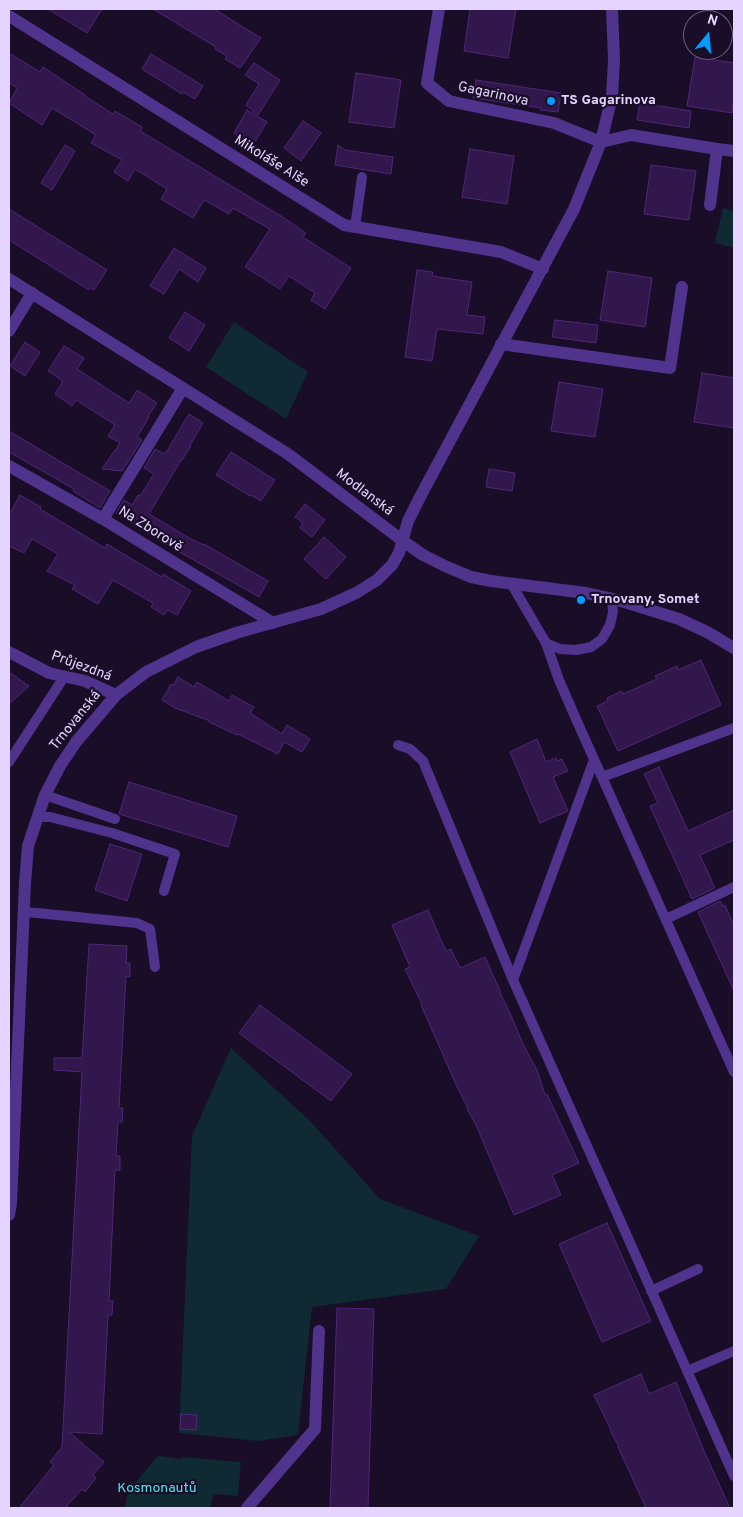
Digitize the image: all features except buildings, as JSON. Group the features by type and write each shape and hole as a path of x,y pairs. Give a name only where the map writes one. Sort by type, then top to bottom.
{"street":[{"name":"Gagarinova","path":"439,9 427,83 449,101 554,123 601,142"},
{"path":"403,541 412,513 574,209 601,142 612,96 614,60 612,9"},
{"name":"Mikoláše Alše","path":"9,16 344,225 501,252 543,269"},
{"path":"601,142 631,135 734,152"},
{"path":"710,205 717,148"},
{"name":"Modlanská","path":"9,279 288,454 423,555 471,577 512,585 586,593 612,598 679,620 707,632 734,648"},
{"path":"501,344 670,368 682,287"},
{"path":"9,331 32,293"},
{"path":"103,518 184,388"},
{"name":"Na Zborově","path":"9,466 103,518 273,623"},
{"name":"Trnovanská","path":"9,1215 11,1203 14,1059 28,846 45,795 60,766 76,742 116,695 146,672 171,658 196,648 236,633 320,610 356,593 377,580 392,565 403,541"},
{"name":"Průjezdná","path":"9,652 49,673 85,681 116,695"},
{"path":"247,1508 316,1428 319,1330"}],"lane":[{"path":"355,227 362,177"},
{"path":"512,585 546,643 559,680 594,760 734,1072"},
{"path":"546,643 560,649 576,650 591,647 602,639 610,625 613,612 612,598"},
{"path":"9,762 64,677"},
{"path":"602,777 734,728"},
{"path":"398,745 410,749 423,761 513,980 734,1476"},
{"path":"513,980 594,760"},
{"path":"45,795 115,819"},
{"path":"37,816 112,833 175,854 164,891"},
{"path":"666,919 734,886"},
{"path":"24,912 137,922 150,929 155,967"},
{"path":"652,1291 698,1269"},
{"path":"687,1370 734,1351"}],"green space":[{"path":"723,208 734,211 734,248 715,243"},
{"path":"234,322 308,372 286,419 206,367"},
{"path":"231,1048 311,1122 380,1199 479,1236 446,1289 312,1307 298,1435 258,1441 179,1433 192,1136"},
{"name":"Kosmonautů","path":"158,1456 241,1462 238,1496 213,1494 209,1508 125,1508 128,1491"}],"place":[{"name":"TS Gagarinova","path":"551,101"},
{"name":"Trnovany, Somet","path":"581,600"}]}
